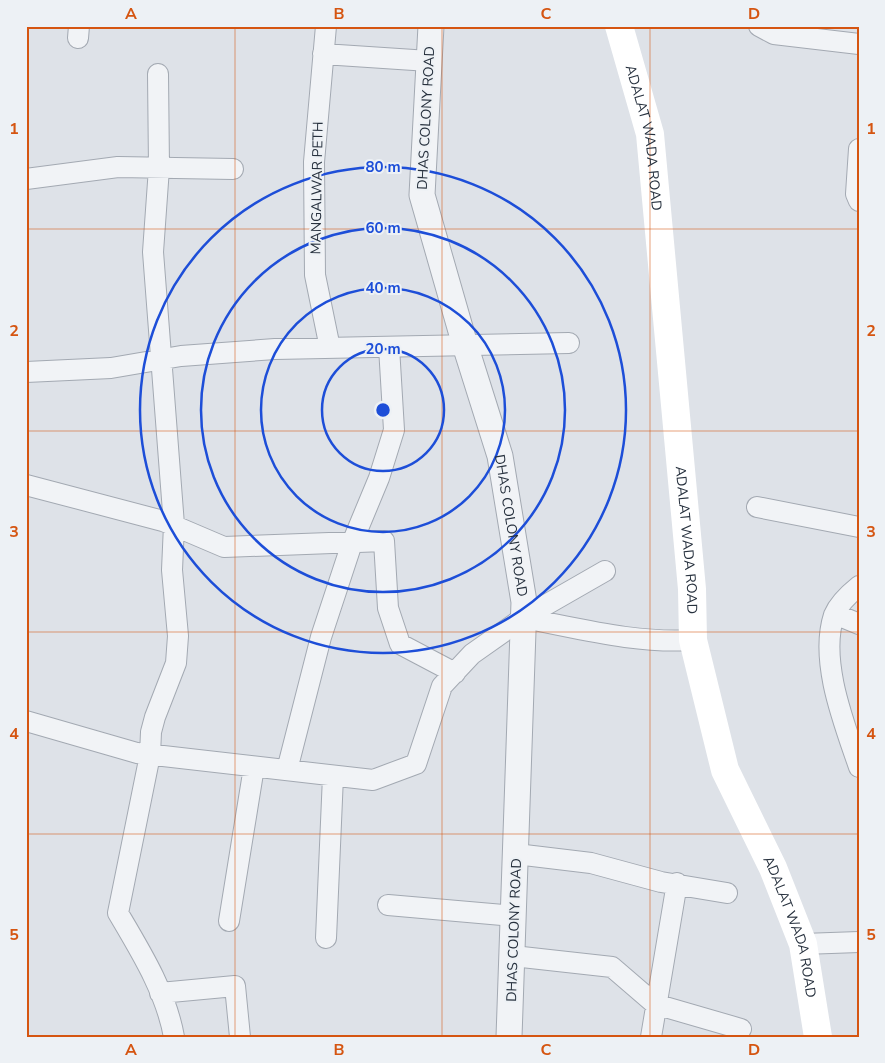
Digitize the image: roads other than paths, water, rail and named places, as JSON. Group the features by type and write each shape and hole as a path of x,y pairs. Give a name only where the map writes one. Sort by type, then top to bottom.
{"main road":[{"name":"ADALAT WADA ROAD","path":"619,26 650,134 692,589 693,640 725,770 773,868 802,944 818,1037"}],"street":[{"name":"MANGALWAR PETH","path":"326,26 314,162 315,275 330,348"},
{"name":"DHAS COLONY ROAD","path":"431,26 422,195 465,345 500,456 524,602 509,1037"},
{"path":"759,26 774,34 859,44"},
{"path":"323,54 429,60"},
{"path":"158,74 159,168 152,252 174,525 172,570 178,636 176,663 151,732 150,755 118,913 150,967 172,1023 174,1037"},
{"path":"859,149 856,194 859,201"},
{"path":"26,179 118,167 233,169"},
{"path":"26,372 111,368 162,359 275,349 569,343"},
{"path":"286,770 321,637 352,543 379,478 394,430 389,347"},
{"path":"26,485 174,525 224,547 384,541 388,608 400,644 454,672"},
{"path":"757,507 859,527"},
{"path":"26,721 137,754 373,780 416,764 442,686 472,654 523,618 605,571"},
{"path":"859,586 846,596 835,614 830,642 833,675 841,715 859,767"},
{"path":"835,614 859,624"},
{"path":"523,618 613,635 674,642 693,640"},
{"path":"229,921 254,767"},
{"path":"326,938 333,776"},
{"path":"516,854 591,862 661,882 677,883 727,893"},
{"path":"651,1037 655,1004 677,883"},
{"path":"388,904 514,916"},
{"path":"802,944 859,942"},
{"path":"513,956 612,967 655,1004 741,1029"},
{"path":"160,993 235,986 240,1037"}]}
